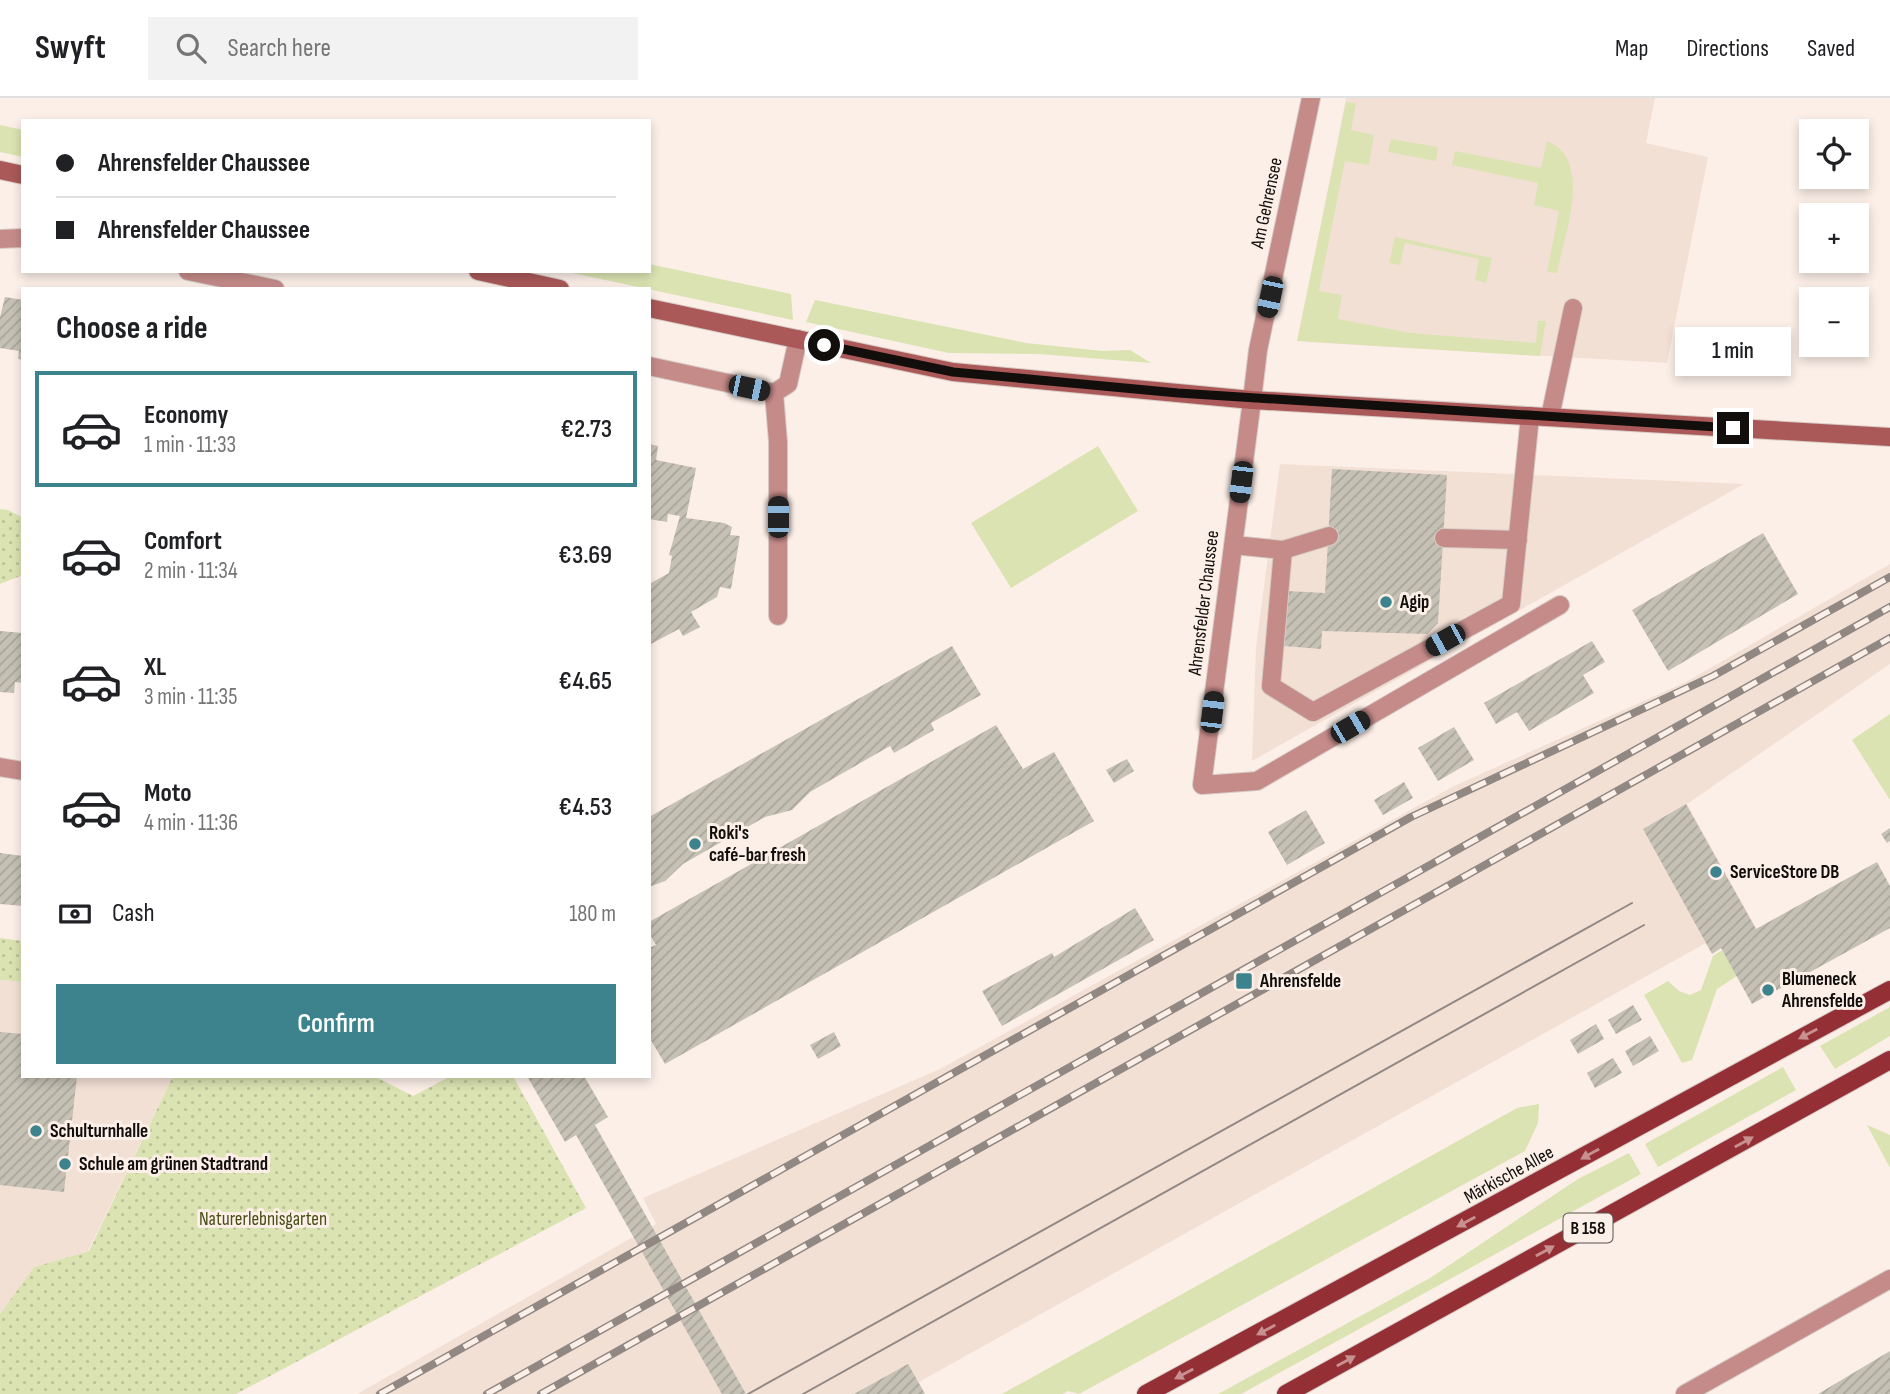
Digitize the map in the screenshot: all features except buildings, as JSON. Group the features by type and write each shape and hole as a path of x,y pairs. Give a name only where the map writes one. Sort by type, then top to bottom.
{"main road":[{"path":"0,170 21,175"},
{"path":"487,273 551,287"},
{"path":"651,308 953,372 1252,400 1890,437"},
{"name":"Märkische Allee","path":"1146,1394 1890,990"},
{"name":"B 158","path":"1286,1394 1890,1060"}],"street":[{"name":"Am Gehrensee","path":"1252,400 1258,350 1311,98"},
{"path":"0,239 21,238"},
{"path":"198,273 265,287"},
{"path":"1550,417 1573,308"},
{"path":"651,366 774,393 788,384 798,339"},
{"path":"774,393 778,442 778,616"},
{"name":"Ahrensfelder Chaussee","path":"1252,400 1202,785 1257,780 1560,605"},
{"path":"1283,550 1271,686 1313,712 1511,604 1530,416"},
{"path":"1233,545 1283,550 1329,536"},
{"path":"1444,538 1518,540"},
{"path":"0,768 21,771"},
{"path":"1685,1394 1890,1279"}],"shaded area":[{"path":"1346,98 1655,98 1646,143 1708,157 1667,363 1307,342 1300,331"},
{"path":"1280,464 1744,484 1252,761 1256,647"},
{"path":"1890,564 1890,664 1687,804 1756,928 1712,954 1706,943 919,1382 925,1394 357,1394 656,1224 643,1198 940,1069 1454,786 1686,682"},
{"name":"Schule am grünen Stadtrand","path":"0,980 21,982 21,1078 172,1078 88,1251 34,1267 0,1314"}],"green space":[{"path":"1346,102 1356,103 1351,130 1374,135 1369,165 1345,161 1319,291 1342,295 1338,319 1411,333 1536,343 1538,321 1546,321 1540,356 1297,341"},
{"path":"0,125 21,130 21,157 0,152"},
{"path":"1391,139 1438,147 1436,161 1388,152"},
{"path":"1547,141 1561,150 1569,164 1573,181 1569,220 1557,273 1547,272 1559,211 1534,205 1538,183 1452,165 1455,151 1541,168"},
{"path":"1395,237 1492,258 1486,283 1475,280 1479,259 1405,243 1400,265 1389,263"},
{"path":"651,264 791,294 793,320 651,290 651,287 638,287 572,273 651,273"},
{"path":"815,300 1026,343 1103,351 1130,350 1151,363 1039,354 949,353 806,322"},
{"path":"1098,446 1138,511 1011,588 971,523"},
{"path":"0,509 21,517 21,576 0,584"},
{"path":"1890,714 1890,800 1852,740"},
{"path":"0,938 21,941 21,982 0,980"},
{"path":"1722,950 1737,976 1717,989 1692,1060 1682,1063 1644,995 1668,981 1679,991 1690,995 1701,990 1713,956"},
{"path":"1890,1007 1890,1036 1835,1069 1820,1046"},
{"path":"1783,1067 1796,1090 1658,1167 1645,1144"},
{"name":"Naturerlebnisgarten","path":"172,1078 378,1078 413,1096 447,1078 514,1078 586,1208 236,1394 0,1394 0,1314 34,1267 89,1251"},
{"path":"1539,1104 1538,1123 1525,1151 1079,1394 1068,1391 1063,1394 1002,1394 1517,1108"},
{"path":"1867,1125 1890,1135 1890,1168"},
{"path":"1629,1153 1641,1174 1241,1394 1218,1394 1430,1278 1578,1179"}],"tram line":[{"path":"748,1394 1632,903"},
{"path":"803,1394 1644,925"}],"railway":[{"path":"380,1394 1411,817 1713,676 1890,577"},
{"path":"487,1394 1890,607"},
{"path":"541,1394 1890,638"}],"place":[{"name":"Agip","path":"1386,602"},
{"name":"Roki's café-bar fresh","path":"695,844"},
{"name":"ServiceStore DB","path":"1716,872"},
{"name":"Ahrensfelde","path":"1244,981"},
{"name":"Blumeneck Ahrensfelde","path":"1768,990"},
{"name":"Schulturnhalle","path":"36,1131"},
{"name":"Schule am grünen Stadtrand","path":"65,1164"}],"route":[{"path":"824,345 953,372 1252,400 1733,428"}]}
